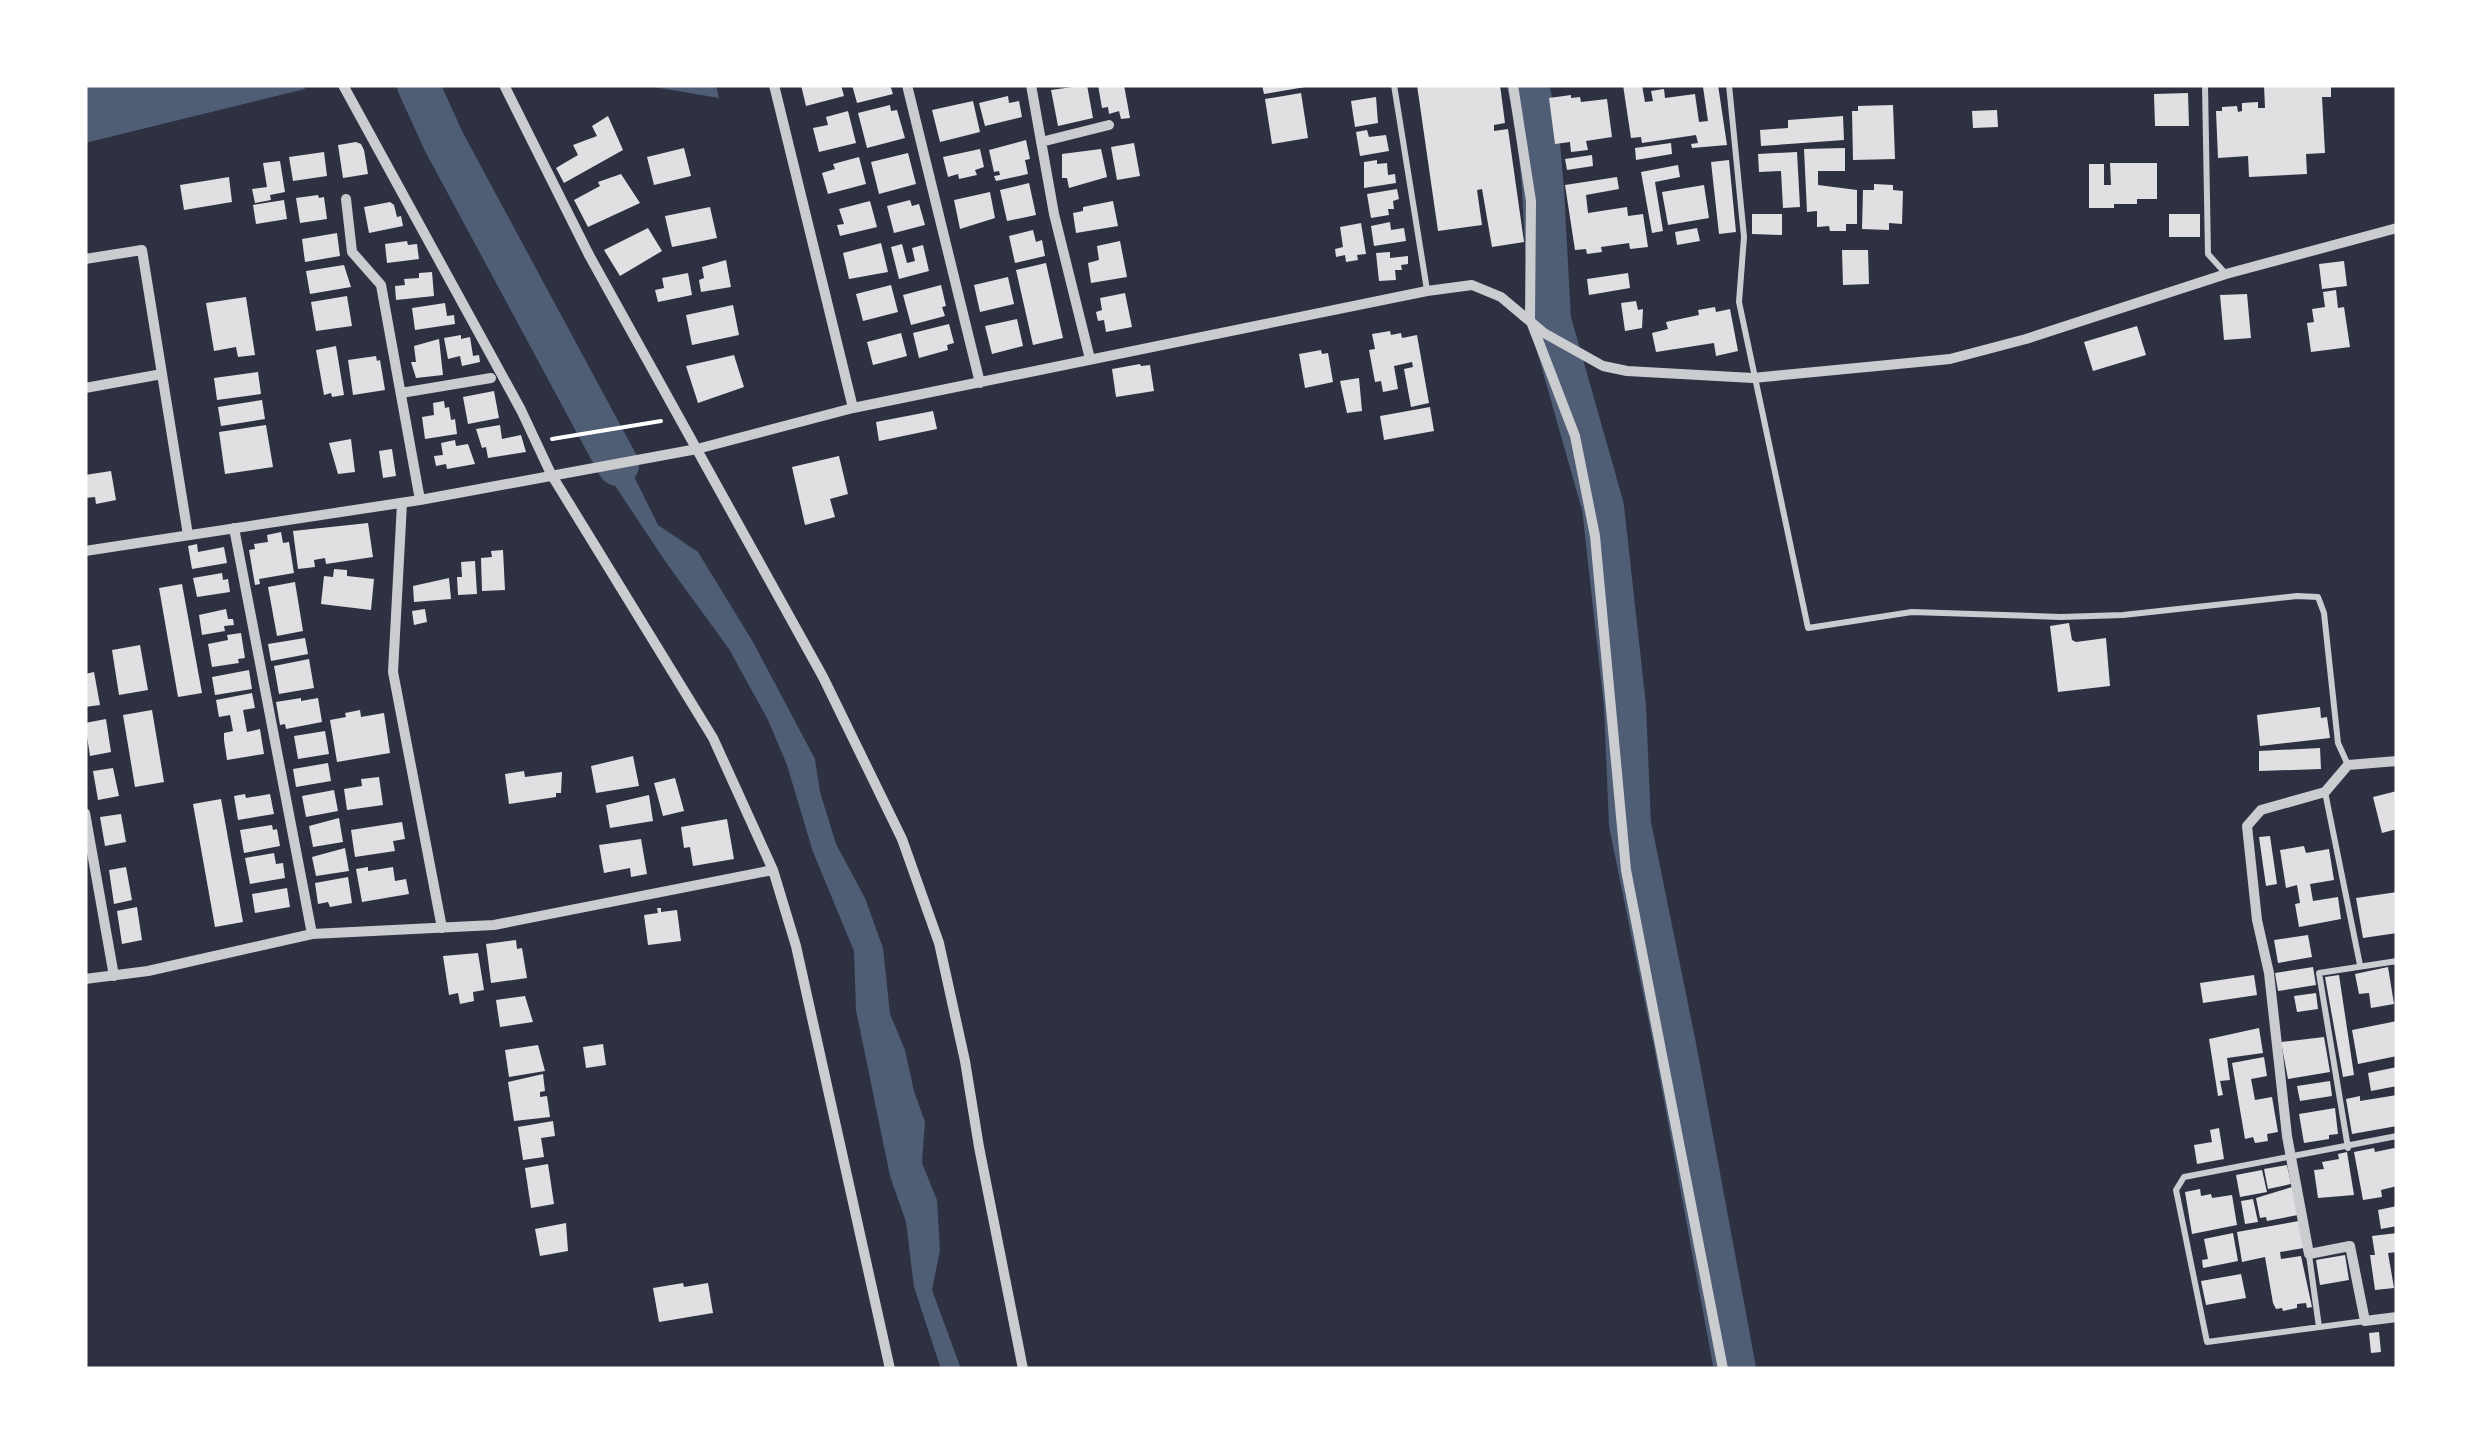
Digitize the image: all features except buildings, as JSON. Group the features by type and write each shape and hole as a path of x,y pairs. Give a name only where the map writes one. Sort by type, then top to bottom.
{"street":[{"path":"343,85 521,410 551,474 713,738 773,870 796,946 890,1369"},
{"path":"504,85 691,450 831,693 902,839 939,942 1023,1369"},
{"path":"774,85 853,408"},
{"path":"908,85 980,383"},
{"path":"1031,85 1054,214 1090,359"},
{"path":"1514,85 1531,201 1530,318 1574,436 1595,536 1626,870 1723,1369"},
{"path":"1042,142 1109,125"},
{"path":"346,199 352,252 382,285 420,500"},
{"path":"85,551 420,500 691,450 853,408 1428,291 1472,285 1501,297 1544,333 1602,366 1627,371 1753,378 1950,360 2226,274 2397,228"},
{"path":"85,259 142,250 188,536"},
{"path":"85,388 162,374"},
{"path":"401,393 490,378"},
{"path":"402,503 393,672 442,928"},
{"path":"234,528 312,934"},
{"path":"2397,761 2348,765 2326,792 2261,810 2247,826 2309,1254 2350,1246 2365,1321 2397,1318"},
{"path":"85,813 114,976"},
{"path":"85,979 148,972 312,934 494,925 773,870"}],"lane":[{"path":"1394,85 1428,291"},
{"path":"1729,85 1744,237 1739,302 1808,628 1912,612 2092,616 2318,597 2324,612 2338,744 2348,765"},
{"path":"2205,85 2208,254 2226,274"},
{"path":"2326,792 2360,964"},
{"path":"2348,1148 2318,972 2397,961"},
{"path":"2365,1321 2207,1342 2176,1190 2184,1177 2397,1136"},
{"path":"2309,1254 2319,1327"}],"path":[{"path":"551,439 668,420"}],"water":[{"path":"85,85 303,85 305,89 85,143"},
{"path":"642,85 716,85 719,98"},
{"path":"596,399 658,525 698,552 753,642 815,759 820,792 836,844 865,898 883,948 890,1014 905,1050 925,1122 922,1163 937,1200 940,1250 932,1290 961,1369 941,1369 914,1287 906,1222 890,1176 856,1010 854,951 813,852 787,765 768,720 729,649 612,481 586,427"}],"waterway":[{"path":"418,85 444,142 618,465"},
{"path":"1528,85 1538,133 1550,320 1603,507 1625,706 1630,824 1735,1369"}]}
